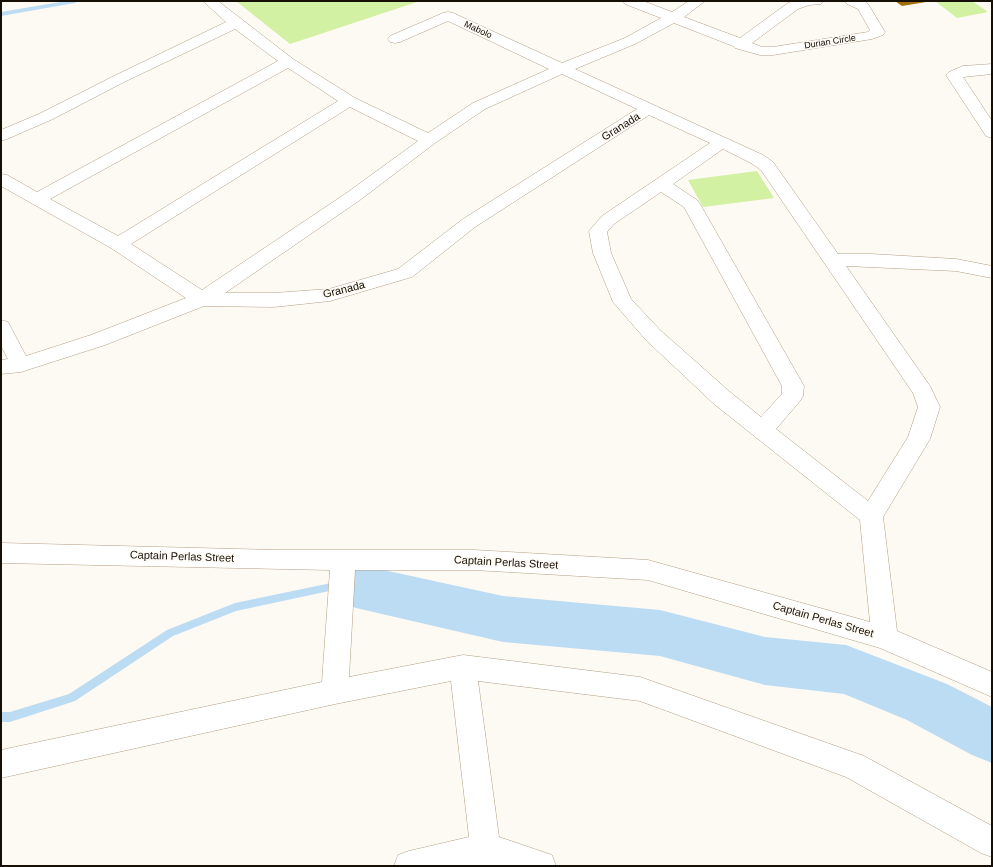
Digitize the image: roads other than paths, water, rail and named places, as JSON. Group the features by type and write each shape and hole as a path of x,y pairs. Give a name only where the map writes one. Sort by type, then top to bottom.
{"street":[{"path":"210,1 236,23 288,62 349,101 429,140"},
{"name":"Durian Circle","path":"630,1 760,52 857,38 872,35 878,32 863,7 852,1"},
{"path":"1,179 118,244 202,299 354,196 429,140 479,106 561,69 630,41 672,18 698,1"},
{"path":"740,45 793,6 807,1 816,1"},
{"name":"Mabolo","path":"395,39 448,16 757,159 767,166 923,391 929,407 919,439 871,516"},
{"path":"1,136 47,116 119,79 236,23"},
{"path":"36,199 288,62"},
{"path":"992,69 963,71 954,75 992,133"},
{"path":"118,244 349,101"},
{"name":"Granada","path":"1,367 21,365 98,340 202,299 274,300 330,295 405,273 469,223 648,109"},
{"path":"721,143 608,220 598,231 602,254 623,302 648,329 722,398 871,516 885,638"},
{"path":"662,184 691,204 793,386 792,396 762,431"},
{"path":"833,260 871,260 956,265 992,272"},
{"path":"1,327 21,365"},
{"name":"Captain Perlas Street","path":"1,553 277,560 474,560 648,570 885,638 992,685"},
{"path":"335,692 343,560"},
{"path":"463,667 487,857"},
{"path":"1,764 335,692 463,667 640,689 854,766 992,842"},
{"path":"409,866 487,857 541,866"}],"waterway":[{"path":"1,14 75,1"},
{"path":"356,586 503,619 660,633 765,661 846,670 927,702 992,736"},
{"path":"1,717 10,717 72,698 170,633 235,607 331,587"}]}
